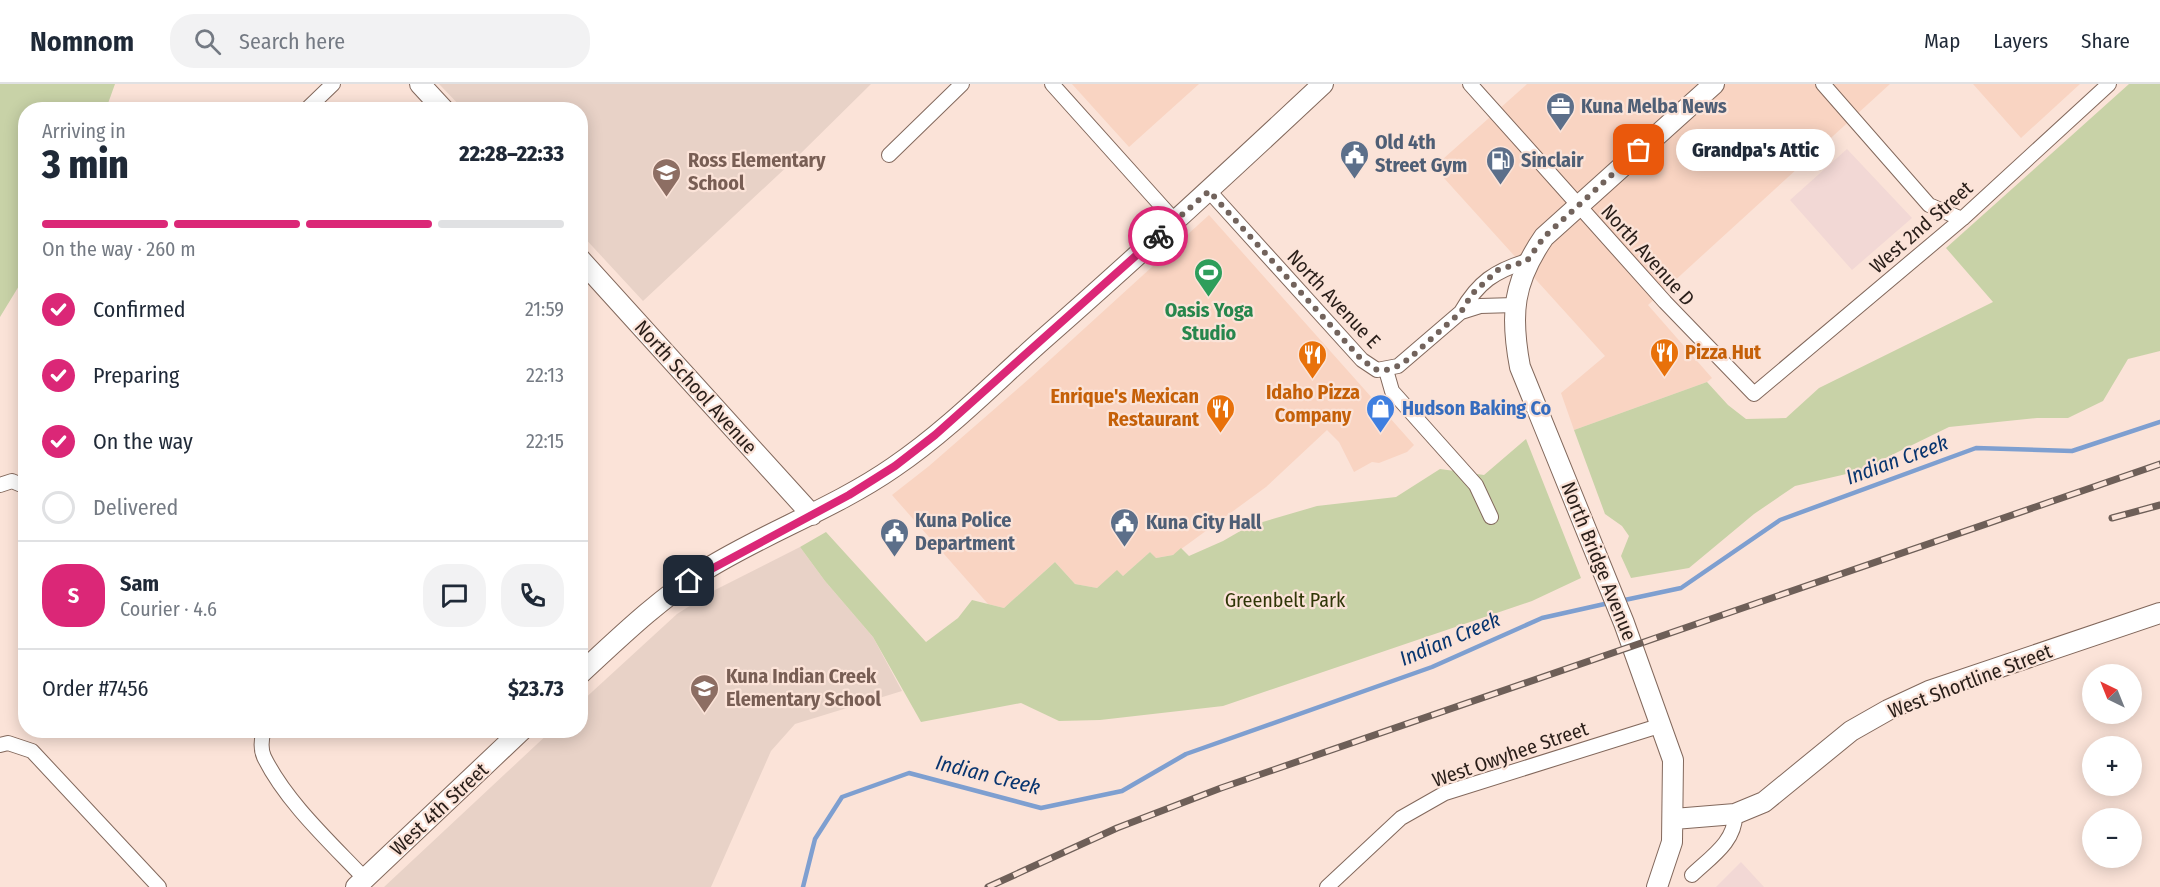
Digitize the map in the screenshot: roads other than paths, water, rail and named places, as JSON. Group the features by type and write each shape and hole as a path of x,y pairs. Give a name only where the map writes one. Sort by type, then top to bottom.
{"main road":[{"path":"420,84 437,102"},
{"path":"588,667 642,616 670,594 708,569 812,515 895,466 935,435 1209,191 1323,84"},
{"path":"1527,261 1544,237 1577,205 1714,84"},
{"name":"North Bridge Avenue","path":"1527,261 1515,305 1514,334 1520,367 1624,623 1673,760 1672,842 1657,887"},
{"name":"North School Avenue","path":"588,268 812,515"},
{"name":"West Shortline Street","path":"1674,819 1735,814 1764,801 1851,731 1888,710 1929,692 2160,613"},
{"name":"West 4th Street","path":"360,883 514,738"}],"street":[{"path":"314,102 333,84"},
{"path":"889,155 962,84"},
{"path":"1052,84 1175,221"},
{"name":"North Avenue D","path":"1470,84 1577,205 1720,361 1754,394"},
{"path":"1823,84 1929,205 1962,219"},
{"name":"West 2nd Street","path":"1754,394 1962,219 2109,84"},
{"name":"North Avenue E","path":"1209,191 1362,360 1377,370 1386,370 1392,391 1476,486 1491,517"},
{"path":"1386,370 1410,358 1461,312 1472,294 1498,270 1527,261"},
{"path":"1461,312 1497,304 1515,305"},
{"name":"West Owyhee Street","path":"1327,887 1401,818 1445,794 1662,724"},
{"path":"262,738 264,757 297,806 360,883"},
{"path":"4,744 32,751 159,887"},
{"path":"1692,875 1731,837 1736,827 1735,814"}],"waterway":[{"name":"Indian Creek","path":"1620,601 1681,588 1780,520 1976,448 2072,451 2160,422"},
{"name":"Indian Creek","path":"803,887 815,839 842,797 909,773 1041,808 1122,791 1186,754 1432,667 1542,618 1609,603"}],"railway":[{"path":"988,887 1117,828 1221,788 2160,464"},
{"path":"2112,518 2160,505"}],"place":[{"name":"Kuna Melba News","path":"1560,132"},
{"name":"Grandpa's Attic","path":"1639,150"},
{"name":"Old 4th Street Gym","path":"1354,180"},
{"name":"Sinclair","path":"1500,186"},
{"name":"Ross Elementary School","path":"667,198"},
{"name":"Oasis Yoga Studio","path":"1209,298"},
{"name":"Pizza Hut","path":"1664,378"},
{"name":"Idaho Pizza Company","path":"1313,380"},
{"name":"Enrique's Mexican Restaurant","path":"1220,434"},
{"name":"Hudson Baking Co","path":"1381,434"},
{"name":"Kuna City Hall","path":"1125,548"},
{"name":"Kuna Police Department","path":"894,558"},
{"name":"Kuna Indian Creek Elementary School","path":"705,714"}],"park label":[{"name":"Greenbelt Park","path":"1285,600"}]}
